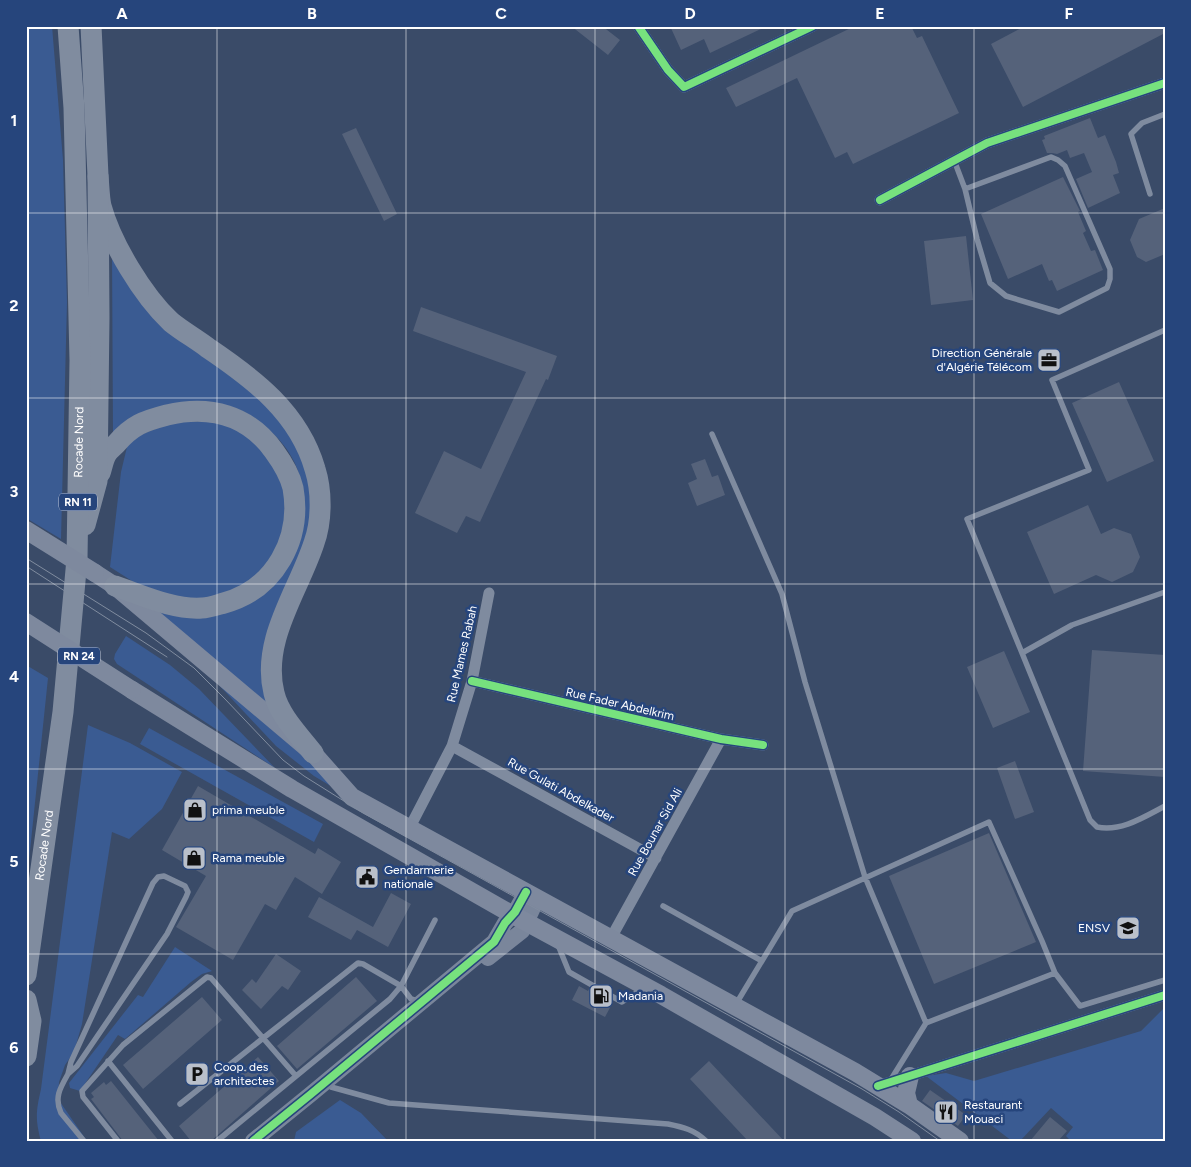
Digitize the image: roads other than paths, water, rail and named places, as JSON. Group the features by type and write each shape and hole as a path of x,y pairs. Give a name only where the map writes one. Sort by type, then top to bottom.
{"highway":[{"name":"Rocade Nord","path":"26,975 63,712 77,554 80,351 74,108 68,26"},
{"path":"91,26 98,176 97,481"},
{"path":"98,176 101,206 114,238 134,275 154,303 172,322 243,372 276,401 302,435 309,451 319,483 320,502 315,542 273,644 270,668 274,695 284,715 313,753"},
{"path":"77,554 106,455 128,430 150,420 168,415 206,410 223,414 254,429 266,440 283,463 292,486 294,506 290,540 275,570 263,583 247,595 203,608 180,606 115,586"},
{"path":"26,1000 31,1022 26,1056"}],"main road":[{"path":"26,530 96,572 115,586 313,753 352,797 531,896 884,1084 909,1105 960,1141"},
{"name":"RN 24","path":"26,622 292,789 875,1117 912,1141"},
{"path":"909,1105 906,1093 910,1076"}],"street":[{"path":"638,26 668,70 684,86 813,26"},
{"path":"880,200 987,143 1165,83"},
{"name":"Rue Mames Rabah","path":"408,829 452,746 472,681 489,593"},
{"name":"Rue Fader Abdelkrim","path":"472,681 722,740 762,745"},
{"name":"Rue Bounar Sid Ali","path":"611,938 722,740"},
{"name":"Rue Gulati Abdelkader","path":"452,746 656,858"},
{"path":"253,1141 331,1087 519,935 520,918 531,896"},
{"path":"267,1141 422,1002 494,942 505,923 520,918"},
{"path":"884,1084 1165,995"}],"lane":[{"path":"1150,194 1131,134 1142,123 1165,114"},
{"path":"954,160 966,189 977,239 990,283 1006,296 1059,312 1107,288 1110,279 1110,269 1065,166 1058,160 1051,157 966,189"},
{"path":"1165,330 1052,380 1089,470 967,519 1090,820 1097,827 1114,827 1127,824 1165,806"},
{"path":"712,434 782,594 806,682 865,877 926,1024"},
{"path":"1022,653 1072,625 1165,592"},
{"path":"735,1006 792,911 989,822 1055,973 1080,1006 1165,980"},
{"path":"68,1074 77,1066 166,934 187,894 187,889 182,884 164,876 158,877 154,881 71,1062 68,1074 59,1090 58,1108 84,1141"},
{"path":"663,906 762,961"},
{"path":"218,1141 390,999 401,986 435,920"},
{"path":"555,936 569,972 622,1002 646,987"},
{"path":"180,1104 358,962 401,986 411,999 422,1002"},
{"path":"884,1084 926,1024 1055,973"},
{"path":"118,1141 83,1096 82,1091 123,1045 207,977 211,978 296,1076"},
{"path":"108,1061 172,1141"},
{"path":"331,1087 390,1103 668,1124 700,1134 706,1141"}],"tram line":[{"path":"26,558 146,633 194,668 283,760 304,776 363,813 862,1089 940,1141"},
{"path":"26,566 167,657"}],"place":[{"name":"Direction Générale d'Algérie Télécom","path":"1049,360"},
{"name":"prima meuble","path":"195,810"},
{"name":"Rama meuble","path":"194,858"},
{"name":"Gendarmerie nationale","path":"367,877"},
{"name":"ENSV","path":"1128,928"},
{"name":"Madania","path":"601,996"},
{"name":"Coop. des architectes","path":"197,1074"},
{"name":"Restaurant Mouaci","path":"946,1112"}]}
